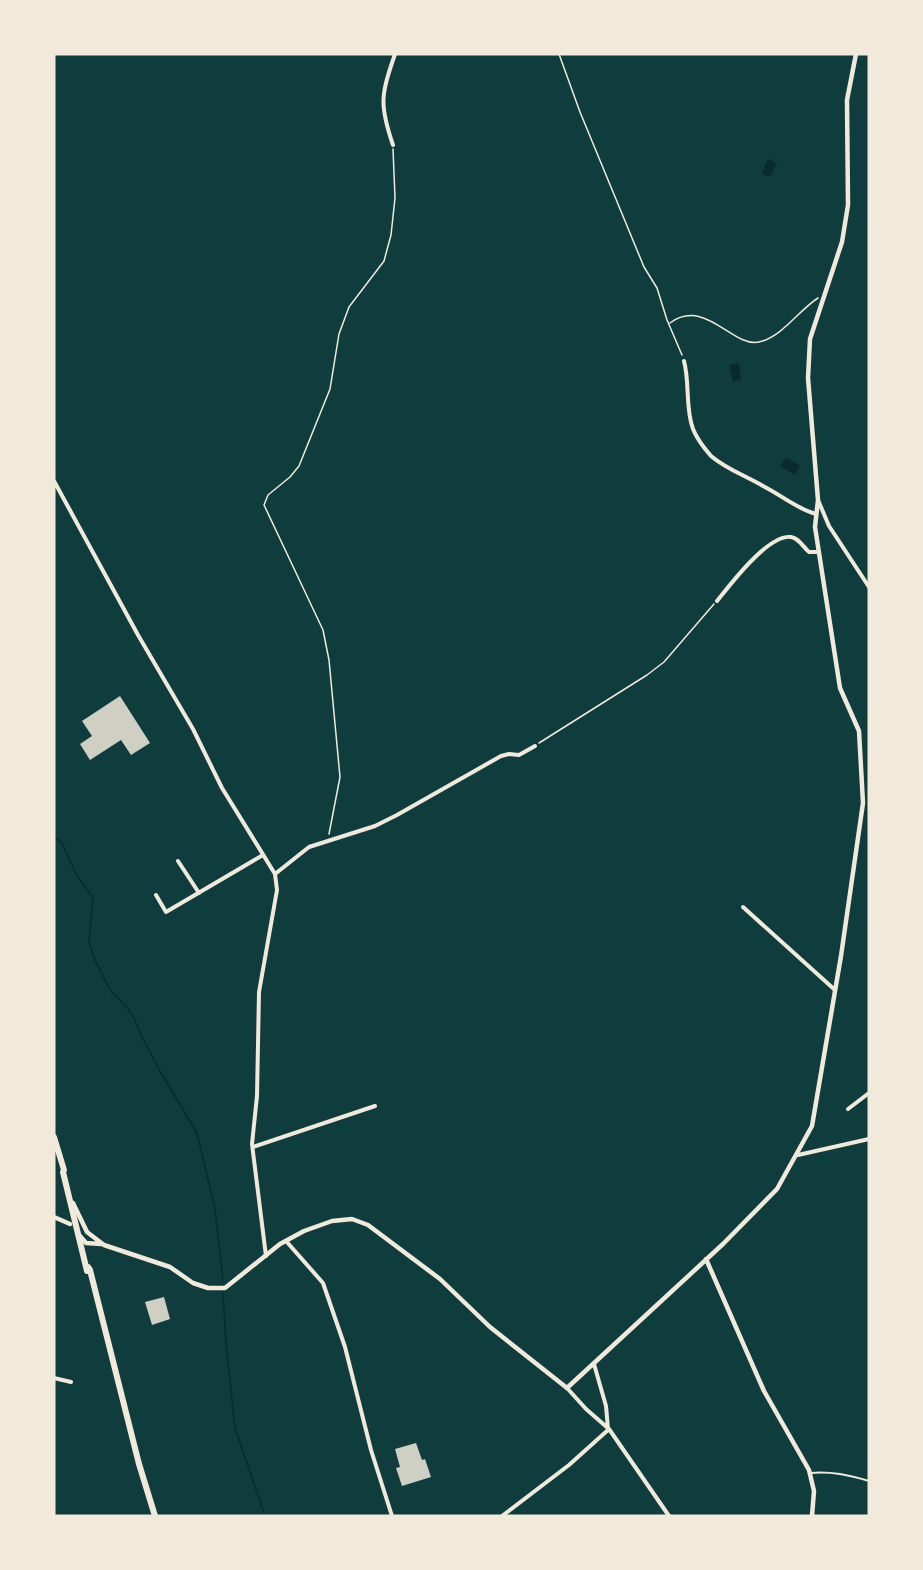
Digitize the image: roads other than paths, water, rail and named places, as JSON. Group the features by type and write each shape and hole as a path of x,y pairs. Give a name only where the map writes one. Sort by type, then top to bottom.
{"main road":[{"path":"54,1137 139,1464 155,1516"}],"street":[{"path":"393,145 384,118 383,88 395,54"},
{"path":"567,1389 777,1189 798,1155 812,1126 863,803 859,731 840,688 815,527 818,500 808,378 810,339 842,242 848,205 847,100 856,54"},
{"path":"684,361 688,381 689,414 692,426 705,449 727,466 801,508 816,512"},
{"path":"54,481 138,635 194,729 222,788 274,874 277,890 259,992 253,1147 266,1256"},
{"path":"818,500 828,526 869,587"},
{"path":"717,601 746,564 777,540 789,536 797,539 809,552 820,553"},
{"path":"274,874 309,847 375,826 501,756 519,755 535,746"},
{"path":"156,896 166,912 263,855"},
{"path":"178,861 200,893"},
{"path":"743,907 835,990"},
{"path":"848,1109 869,1094"},
{"path":"253,1147 375,1106"},
{"path":"798,1155 869,1139"},
{"path":"69,1194 87,1232 104,1245"},
{"path":"54,1217 70,1224"},
{"path":"80,1236 86,1243 104,1245 170,1267 193,1283 208,1288 225,1288 286,1241 304,1231 332,1221 352,1219 368,1225 440,1279 490,1327 567,1389 609,1430 669,1516"},
{"path":"286,1241 323,1283 345,1347 371,1450 392,1516"},
{"path":"706,1259 764,1391 810,1473 814,1491 812,1516"},
{"path":"594,1364 606,1406 609,1430"},
{"path":"54,1378 71,1382"},
{"path":"502,1516 569,1465 609,1430"}],"lane":[{"path":"810,1473 827,1471 869,1481"}],"water":[{"path":"768,159 777,163 771,176 765,176 762,172"},
{"path":"739,363 741,380 733,382 729,365"},
{"path":"786,457 800,466 795,475 780,466"}],"waterway":[{"path":"54,838 61,841 76,874 93,898 89,942 94,958 110,990 134,1018 160,1071 197,1133 215,1209 223,1281"},
{"path":"223,1293 235,1428 265,1516"}]}
